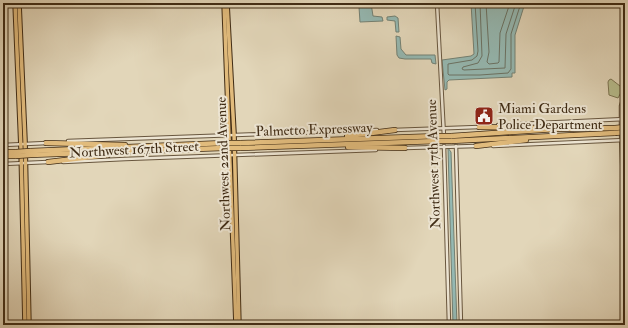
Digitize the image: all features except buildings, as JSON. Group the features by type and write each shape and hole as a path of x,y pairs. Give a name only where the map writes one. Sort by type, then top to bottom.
{"highway":[{"path":"479,127 557,130"},
{"name":"Palmetto Expressway","path":"451,138 548,136 615,130 625,127"},
{"path":"306,140 395,130"},
{"name":"Palmetto Expressway","path":"240,145 322,145 438,139 557,130 615,130 625,132"},
{"path":"476,146 548,136"},
{"name":"Palmetto Expressway","path":"30,153 131,152 306,140 438,139"},
{"path":"46,143 150,146"},
{"path":"322,145 338,147 404,148"},
{"name":"Palmetto Expressway","path":"3,156 150,146 224,146"},
{"name":"Palmetto Expressway","path":"3,152 16,154"},
{"path":"48,162 131,152"}],"main road":[{"path":"14,3 21,58 20,89 23,144"},
{"path":"18,3 18,82 23,97 26,286 25,325"},
{"name":"Northwest 22nd Avenue","path":"224,3 229,136 232,155 240,325"},
{"name":"Northwest 22nd Avenue","path":"227,3 234,136 232,155 236,325"},
{"path":"17,51 21,58"},
{"path":"26,286 29,325"}],"street":[{"name":"Northwest 17th Avenue","path":"437,3 444,146 449,325"},
{"path":"625,93 621,106 625,238"},
{"name":"Northwest 167th Street","path":"23,144 443,129 625,119"},
{"name":"Northwest 167th Street","path":"3,164 623,140"},
{"path":"3,145 23,144"},
{"path":"456,146 461,325"}],"green space":[{"path":"611,79 620,86 624,87 618,98 609,95 608,82"}],"water":[{"path":"303,3 329,3 329,6 313,7"},
{"path":"334,3 371,3 373,16 382,17 383,21 360,22 359,7 334,6"},
{"path":"471,3 525,3 515,35 515,73 512,73 512,77 449,80 447,82 447,89 445,90 442,60 471,56 474,54"},
{"path":"395,16 398,18 399,32 396,32 395,21 387,20 387,17"},
{"path":"396,36 400,37 401,49 406,55 435,55 436,64 432,63 431,59 399,58 397,55"},
{"path":"448,148 451,152 457,325 453,325"}],"place":[{"name":"Miami Gardens Police Department","path":"484,116"}]}
